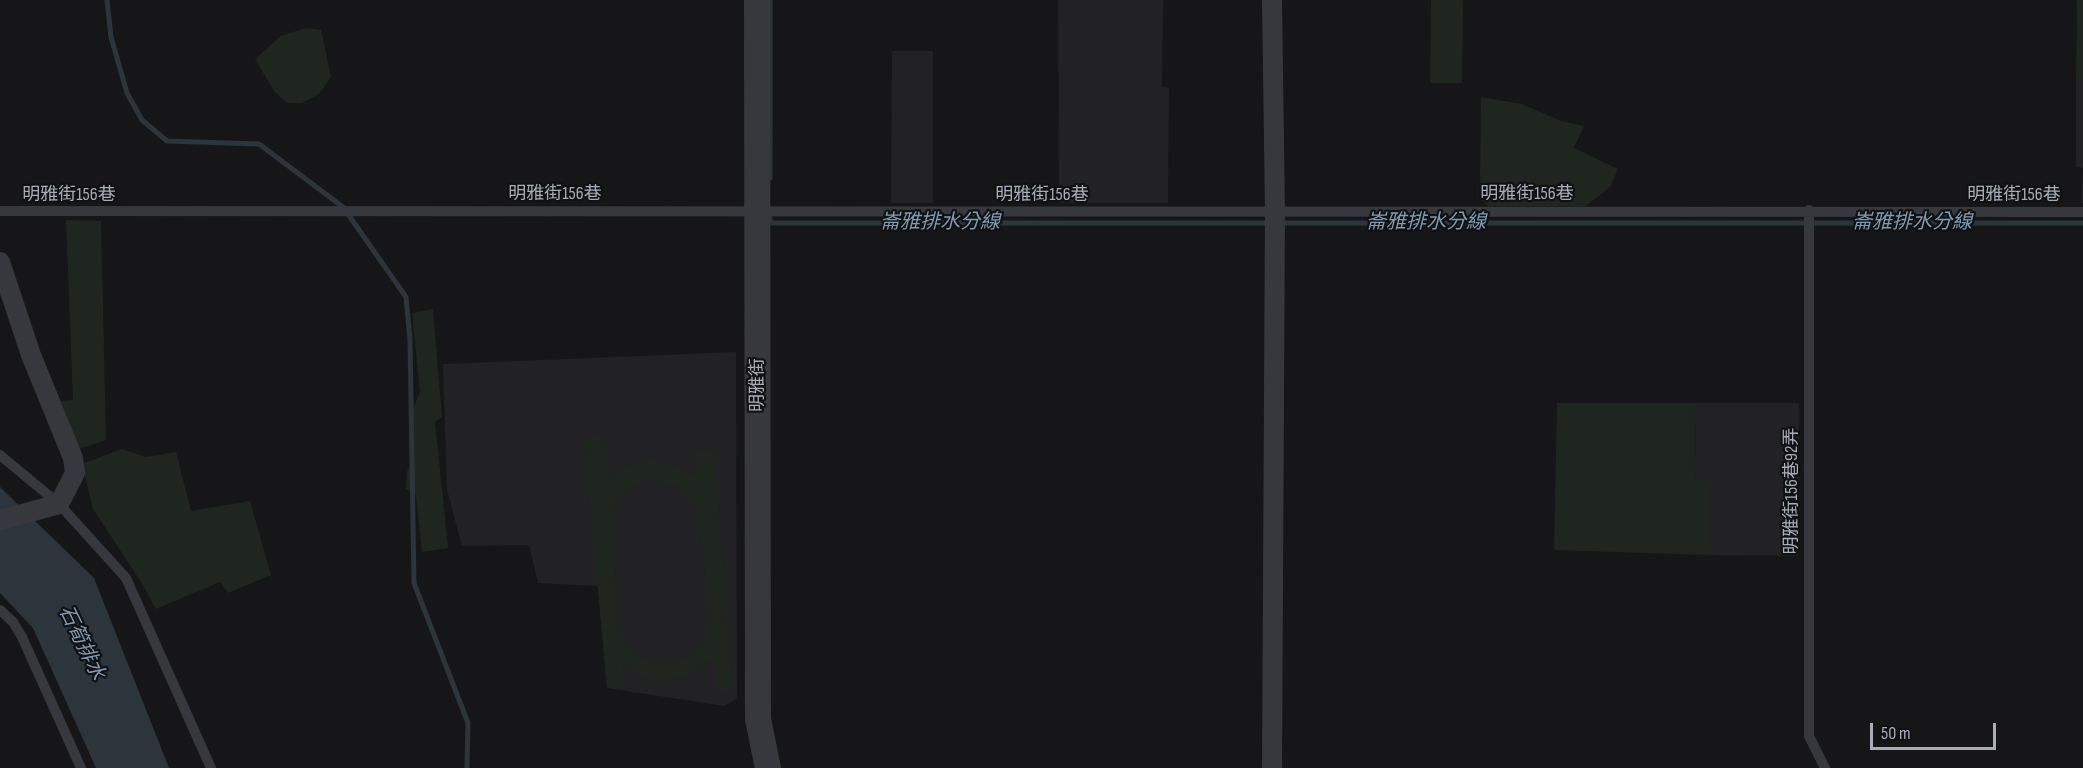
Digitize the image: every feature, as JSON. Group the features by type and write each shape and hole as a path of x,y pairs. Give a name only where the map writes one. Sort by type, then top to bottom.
{"street":[{"name":"明雅街","path":"757,0 758,719 768,768"},
{"path":"1272,0 1275,212 1272,768"},
{"path":"0,262 30,356 73,458 75,473 59,504 0,520"}],"lane":[{"name":"明雅街156巷","path":"0,211 1809,210 2083,212"},
{"name":"明雅街156巷92弄","path":"1809,210 1809,736 1825,768"},
{"path":"0,455 59,504 126,578 212,768"},
{"path":"0,610 13,622 22,637 81,768"}],"shaded area":[{"path":"1058,0 1163,0 1162,87 1169,88 1168,203 1059,203"},
{"path":"1431,0 1463,0 1462,83 1430,83"},
{"path":"2077,0 2083,0 2083,79 2076,79"},
{"path":"306,28 321,30 331,77 319,94 302,103 287,103 274,91 255,59 281,36"},
{"path":"892,51 933,51 933,203 891,203"},
{"path":"2076,79 2083,79 2083,168 2076,167"},
{"path":"1481,97 1522,104 1561,121 1584,126 1574,148 1618,169 1610,187 1586,206 1488,206 1480,198"},
{"path":"2083,168 2083,203 2081,203"},
{"path":"66,220 101,221 106,440 79,449 61,401 73,400"},
{"path":"433,309 442,417 435,422 448,548 422,552 416,495 406,489 407,472 412,461 410,416 420,392 412,313"},
{"path":"736,352 737,699 724,706 607,688 598,586 538,583 529,545 462,546 447,490 443,364"},
{"path":"1557,403 1696,403 1695,479 1710,479 1709,555 1554,550"},
{"path":"1696,403 1799,403 1798,556 1709,555 1710,479 1695,479"},
{"path":"601,436 608,481 626,466 649,460 670,463 694,477 696,451 714,449 732,690 716,690 716,656 685,677 661,682 643,677 623,664 625,687 607,688 584,440","holes":["654,479 681,488 698,511 711,622 704,642 697,651 678,662 656,664 636,655 622,638 618,627 611,518 618,499 626,491 644,481"]},
{"path":"122,449 146,457 176,452 191,511 250,501 271,575 228,593 220,582 156,609 93,509 82,464"}],"water":[{"name":"石筍排水","path":"0,487 94,578 169,768 96,768 33,628 0,593"}],"waterway":[{"path":"107,0 111,37 127,93 142,120 167,141 259,144 343,207 406,297 410,339 414,583 468,723 467,768"},
{"path":"770,0 770,178"},
{"name":"崙雅排水分線","path":"770,218 770,223 2083,223"}]}
